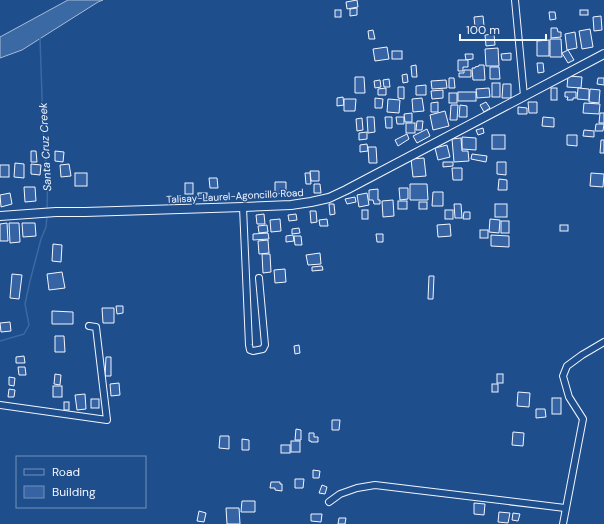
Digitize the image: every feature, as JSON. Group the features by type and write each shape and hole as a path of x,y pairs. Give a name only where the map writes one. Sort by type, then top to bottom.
{"main road":[{"name":"Talisay-Laurel-Agoncillo Road","path":"0,216 56,212 243,207 311,202 329,198 604,54"}],"street":[{"path":"515,0 524,96"},
{"path":"243,207 249,345 250,350 253,351 263,349 265,345 259,278"},
{"path":"0,405 107,420 96,327 89,326"},
{"path":"563,524 584,419 569,397 563,376 567,366 604,342"},
{"path":"329,502 340,494 357,488 375,485 566,508"}],"water":[{"path":"68,0 103,0 22,50 0,58 0,37"}],"building":[{"path":"357,0 358,7 347,9 346,2"},
{"path":"357,8 357,15 350,16 350,9"},
{"path":"335,10 341,10 341,17 335,17"},
{"path":"580,10 588,10 588,15 580,15"},
{"path":"549,12 555,12 556,19 550,20"},
{"path":"483,16 484,26 475,27 474,17"},
{"path":"601,16 602,30 594,31 593,17"},
{"path":"551,28 557,28 558,32 561,32 561,37 551,38"},
{"path":"590,29 593,47 582,49 579,31"},
{"path":"373,30 375,39 369,39 368,31"},
{"path":"575,32 577,48 567,50 565,34"},
{"path":"494,34 495,45 486,46 485,35"},
{"path":"550,39 561,39 562,57 550,57"},
{"path":"549,40 549,56 537,56 537,41"},
{"path":"387,47 389,59 375,61 373,49"},
{"path":"498,48 499,66 486,66 485,49"},
{"path":"568,50 574,60 568,63 562,53"},
{"path":"392,51 402,51 402,59 392,59"},
{"path":"511,53 511,60 502,60 501,54"},
{"path":"465,54 473,54 473,59 466,60"},
{"path":"458,60 468,60 468,67 463,67 463,71 458,71"},
{"path":"537,63 543,63 544,72 538,73"},
{"path":"416,65 417,77 412,77 411,66"},
{"path":"479,65 484,65 485,80 473,80 472,68"},
{"path":"490,67 499,67 500,79 490,79"},
{"path":"464,70 471,70 471,77 459,77 459,73 464,73"},
{"path":"407,74 408,82 403,83 402,75"},
{"path":"568,76 582,77 581,88 567,87"},
{"path":"355,77 364,77 365,93 355,93"},
{"path":"449,78 454,78 455,88 449,88"},
{"path":"598,78 604,78 604,85 597,84"},
{"path":"389,79 390,87 384,87 383,80"},
{"path":"380,80 381,87 375,88 374,81"},
{"path":"446,80 447,88 432,89 431,81"},
{"path":"492,83 500,83 500,97 492,97"},
{"path":"503,84 511,84 511,98 502,98"},
{"path":"426,85 426,95 416,95 416,86"},
{"path":"398,87 404,87 404,99 398,98"},
{"path":"386,88 386,95 378,95 378,89"},
{"path":"489,88 490,97 477,98 476,89"},
{"path":"551,88 557,88 557,100 551,100"},
{"path":"578,88 589,89 589,100 577,99"},
{"path":"590,89 600,90 599,103 589,102"},
{"path":"443,90 443,98 432,99 431,91"},
{"path":"458,92 476,92 476,101 458,101"},
{"path":"565,92 576,92 576,98 573,98 573,100 567,100 568,97 565,97"},
{"path":"449,93 457,93 457,103 449,103"},
{"path":"343,97 344,105 337,106 337,98"},
{"path":"375,98 383,99 382,108 375,108"},
{"path":"422,98 424,111 413,112 412,99"},
{"path":"344,99 356,99 355,111 344,111"},
{"path":"388,99 400,100 399,113 387,112"},
{"path":"438,102 438,112 431,112 431,103"},
{"path":"486,102 490,108 484,112 480,105"},
{"path":"528,102 537,102 537,113 529,113"},
{"path":"584,103 600,104 599,114 583,113"},
{"path":"451,105 458,105 457,120 450,120"},
{"path":"460,105 467,106 467,117 459,117"},
{"path":"518,107 527,108 527,114 518,114"},
{"path":"445,111 449,126 433,130 430,115"},
{"path":"412,113 412,122 405,122 404,114"},
{"path":"600,113 604,113 604,123 599,123"},
{"path":"367,117 374,117 375,132 368,133"},
{"path":"385,117 392,117 392,128 386,128"},
{"path":"396,117 404,117 404,124 397,124"},
{"path":"543,117 554,118 554,127 542,126"},
{"path":"362,118 363,130 357,131 356,119"},
{"path":"417,121 423,121 422,130 416,130"},
{"path":"406,123 415,123 415,133 406,133"},
{"path":"596,124 604,124 603,131 595,131"},
{"path":"483,128 484,133 478,135 476,130"},
{"path":"427,129 430,136 417,143 413,136"},
{"path":"584,130 594,131 594,137 583,136"},
{"path":"367,132 367,139 359,140 359,133"},
{"path":"407,134 409,139 398,146 395,140"},
{"path":"492,135 505,135 505,149 492,149"},
{"path":"567,135 577,135 577,146 567,145"},
{"path":"462,137 476,138 476,150 462,149"},
{"path":"461,138 462,151 468,151 469,161 454,162 452,139"},
{"path":"601,140 604,140 604,153 600,153"},
{"path":"367,144 368,151 360,152 360,145"},
{"path":"447,145 450,157 438,160 435,148"},
{"path":"368,147 376,147 377,163 369,163"},
{"path":"31,151 36,151 37,162 31,162"},
{"path":"55,151 64,152 63,162 55,161"},
{"path":"472,154 487,156 486,162 471,159"},
{"path":"424,158 426,176 413,177 411,159"},
{"path":"443,162 453,162 453,166 443,167"},
{"path":"497,162 506,162 506,175 497,174"},
{"path":"15,163 24,164 24,178 14,177"},
{"path":"31,164 41,165 40,175 31,174"},
{"path":"69,164 71,176 61,177 60,165"},
{"path":"0,165 9,165 9,177 0,177"},
{"path":"452,168 462,168 462,180 453,180"},
{"path":"310,171 319,171 319,181 311,181"},
{"path":"75,173 87,173 87,186 75,186"},
{"path":"305,173 310,173 311,184 306,184"},
{"path":"591,173 604,174 603,187 590,186"},
{"path":"209,178 217,178 218,188 210,188"},
{"path":"499,179 507,180 507,190 498,190"},
{"path":"275,182 286,182 286,193 275,194"},
{"path":"185,183 193,183 193,194 185,194"},
{"path":"314,184 320,184 321,193 314,193"},
{"path":"410,184 427,184 428,200 410,200"},
{"path":"24,187 35,187 36,201 25,202"},
{"path":"399,188 408,188 408,199 400,200"},
{"path":"378,189 378,200 380,200 380,204 374,204 373,200 369,200 369,190"},
{"path":"433,192 443,192 443,206 432,206"},
{"path":"10,193 12,204 1,207 0,195"},
{"path":"198,193 207,193 207,198 198,198"},
{"path":"367,193 369,205 359,207 357,195"},
{"path":"355,197 356,202 347,204 345,199"},
{"path":"393,200 394,216 383,217 382,201"},
{"path":"398,201 407,201 407,209 398,209"},
{"path":"419,202 427,202 427,209 419,209"},
{"path":"329,204 334,204 335,214 330,215"},
{"path":"454,204 461,204 462,218 455,218"},
{"path":"495,204 507,204 507,217 495,217"},
{"path":"362,210 368,210 368,219 362,219"},
{"path":"445,210 453,210 453,219 445,219"},
{"path":"310,211 316,211 317,222 311,223"},
{"path":"464,212 470,212 470,219 463,219"},
{"path":"264,214 265,224 257,224 256,215"},
{"path":"296,214 297,220 289,221 288,215"},
{"path":"280,219 281,231 271,232 270,220"},
{"path":"327,219 328,226 320,226 319,220"},
{"path":"490,219 500,220 499,233 489,232"},
{"path":"501,221 509,221 509,233 501,233"},
{"path":"7,223 8,241 0,241 0,224"},
{"path":"9,223 19,223 20,242 10,243"},
{"path":"22,223 35,223 36,236 23,237"},
{"path":"450,224 451,236 438,237 437,225"},
{"path":"267,225 268,232 259,233 258,226"},
{"path":"560,225 568,225 568,231 560,231"},
{"path":"299,228 300,233 292,234 292,229"},
{"path":"480,230 488,230 488,238 480,238"},
{"path":"268,233 269,239 253,240 253,234"},
{"path":"376,234 383,234 383,242 377,242"},
{"path":"293,235 294,241 286,242 286,236"},
{"path":"491,235 509,236 509,247 491,246"},
{"path":"294,236 301,236 302,245 295,245"},
{"path":"268,240 269,253 259,254 258,241"},
{"path":"53,244 62,245 61,262 52,261"},
{"path":"320,253 321,264 308,265 306,255"},
{"path":"262,254 270,254 271,272 263,273"},
{"path":"322,266 323,270 312,271 312,267"},
{"path":"285,269 286,282 275,283 274,270"},
{"path":"62,272 65,288 49,290 47,274"},
{"path":"12,274 22,275 19,299 10,298"},
{"path":"429,276 434,276 433,299 428,299"},
{"path":"116,306 123,306 123,313 117,314"},
{"path":"102,308 114,308 114,323 103,323"},
{"path":"52,311 73,312 73,324 52,324"},
{"path":"10,322 11,331 1,332 0,323"},
{"path":"55,336 64,336 65,352 55,352"},
{"path":"299,345 300,353 295,354 294,346"},
{"path":"24,356 25,363 16,363 16,357"},
{"path":"106,357 111,357 111,376 105,376"},
{"path":"18,367 25,367 26,375 19,375"},
{"path":"55,374 61,375 60,385 54,384"},
{"path":"497,374 503,374 503,383 497,383"},
{"path":"9,377 15,378 14,386 9,385"},
{"path":"119,383 120,395 111,396 110,384"},
{"path":"492,384 498,384 498,392 492,392"},
{"path":"53,386 62,386 62,397 53,397"},
{"path":"9,389 15,390 14,397 8,397"},
{"path":"518,392 530,393 529,407 517,406"},
{"path":"85,394 86,409 77,410 75,395"},
{"path":"552,398 561,398 561,414 552,414"},
{"path":"91,399 99,399 99,408 91,408"},
{"path":"64,402 69,402 69,410 64,410"},
{"path":"536,409 545,409 546,417 536,418"},
{"path":"332,420 340,420 339,430 332,430"},
{"path":"296,429 301,430 301,440 295,440"},
{"path":"513,432 524,433 523,446 512,445"},
{"path":"309,433 314,433 314,437 318,437 318,442 309,441"},
{"path":"220,436 229,436 229,449 219,448"},
{"path":"242,439 249,440 249,450 242,450"},
{"path":"291,441 300,441 300,452 291,452"},
{"path":"281,445 290,445 290,453 281,453"},
{"path":"313,470 320,471 319,478 313,478"},
{"path":"295,479 304,479 303,488 295,488"},
{"path":"271,482 280,482 280,484 282,484 282,491 275,490 275,488 270,488"},
{"path":"322,485 327,487 325,494 319,493"},
{"path":"242,501 255,501 255,512 241,512"},
{"path":"474,503 485,504 484,515 474,514"},
{"path":"226,508 239,508 240,524 227,524"},
{"path":"199,511 206,513 204,522 197,521"},
{"path":"499,512 510,513 508,523 498,522"},
{"path":"513,513 520,514 518,521 512,520"},
{"path":"311,514 322,514 321,522 311,521"},
{"path":"339,518 346,518 345,524 338,524"}],"waterway":[{"name":"Santa Cruz Creek","path":"40,38 44,156 48,168 47,210"},
{"name":"Santa Cruz Creek","path":"0,341 24,334 29,325 25,304 41,239 46,227 47,216"}]}
